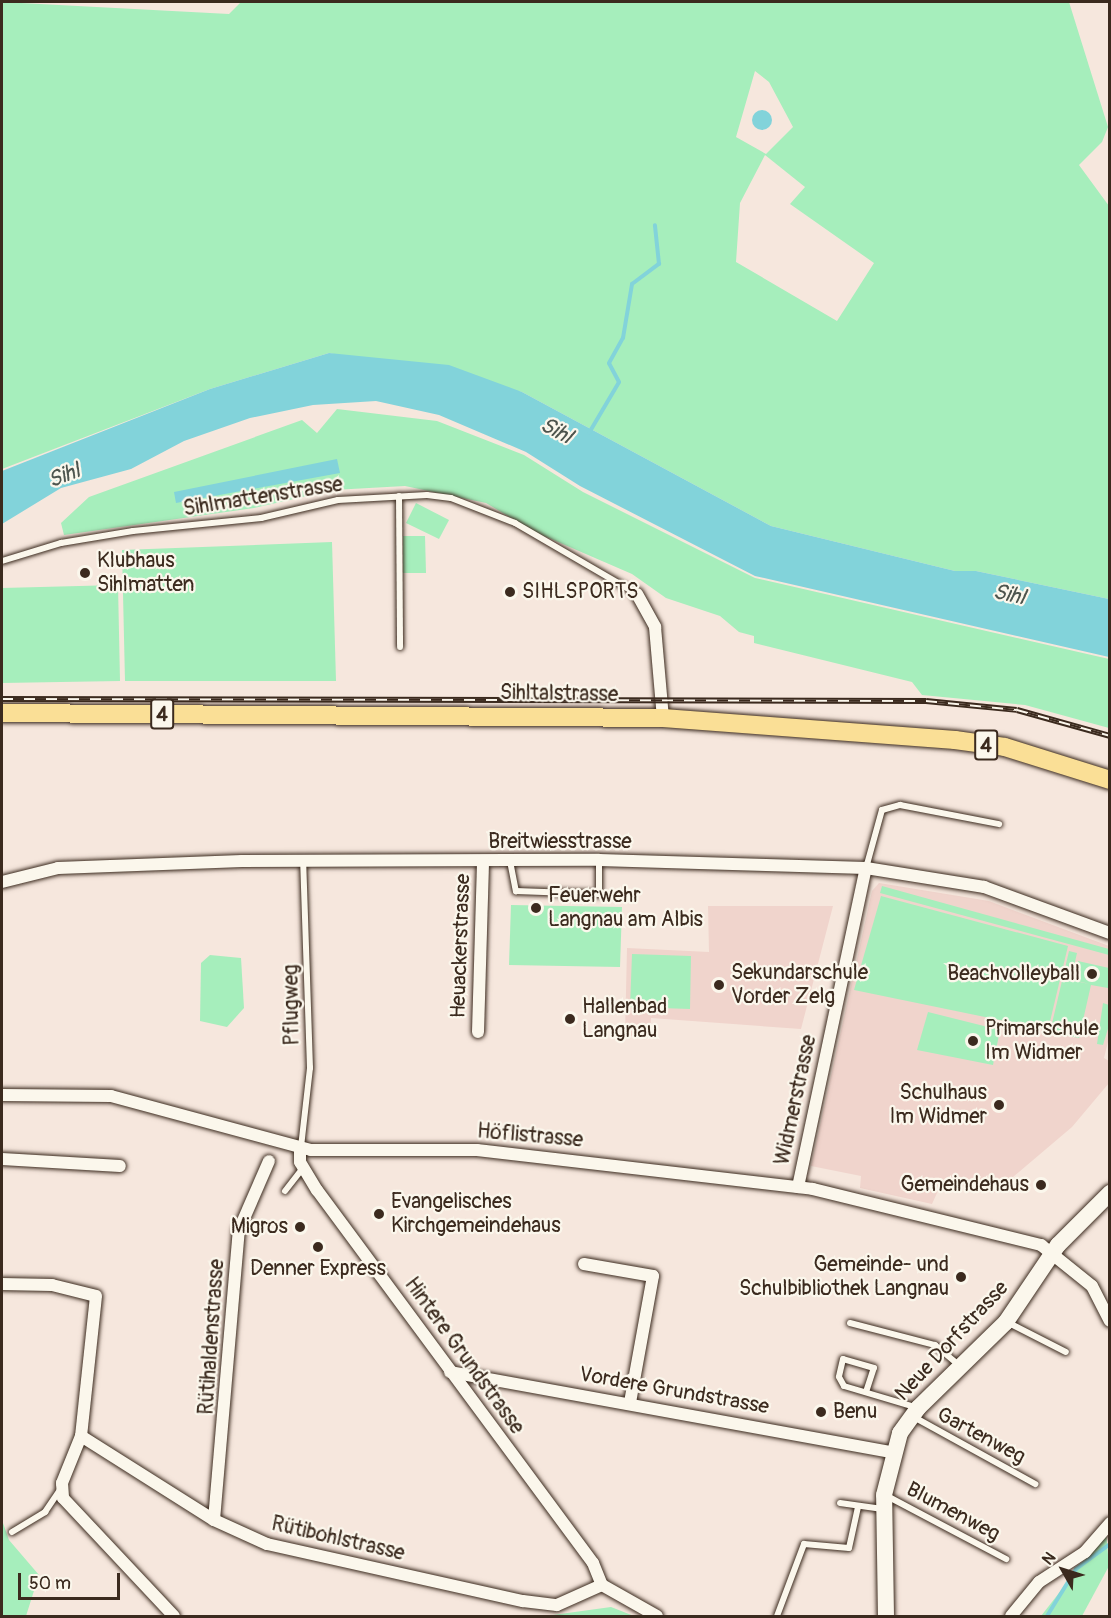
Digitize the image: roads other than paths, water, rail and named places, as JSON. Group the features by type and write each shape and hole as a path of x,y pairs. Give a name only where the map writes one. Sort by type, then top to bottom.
{"main road":[{"name":"Sihltalstrasse","path":"2,713 663,718 955,740 1015,750 1110,780"},
{"name":"Neue Dorfstrasse","path":"886,1617 884,1502 891,1452 915,1412 1006,1322 1052,1254 1110,1193"}],"street":[{"path":"637,594 656,627 663,718"},
{"name":"Breitwiesstrasse","path":"2,882 58,868 114,863 303,860 599,860 866,868 984,887 1110,933"},
{"name":"Heuackerstrasse","path":"478,1032 483,861"},
{"name":"Widmerstrasse","path":"798,1187 866,868"},
{"name":"Höflistrasse","path":"2,1095 111,1096 173,1109 300,1148 477,1150 798,1187 1041,1245 1092,1286 1110,1321"},
{"name":"Hintere Grundstrasse","path":"300,1148 303,1168 450,1372 593,1563 602,1585"},
{"path":"2,1160 120,1166"},
{"name":"Rütihaldenstrasse","path":"214,1520 239,1230 269,1161"},
{"path":"584,1263 653,1276 630,1402"},
{"path":"2,1284 52,1285 96,1296 81,1436 61,1488 71,1511 174,1617"},
{"name":"Vordere Grundstrasse","path":"450,1372 763,1426 891,1452"},
{"name":"Rütibohlstrasse","path":"81,1436 214,1520 267,1544 523,1601 557,1605 602,1585"},
{"path":"1011,1617 1039,1582 1085,1552 1110,1523"},
{"path":"602,1585 657,1617"}],"lane":[{"name":"Sihlmattenstrasse","path":"2,561 61,543 399,496 451,498 526,530 637,594"},
{"path":"399,496 400,647"},
{"name":"Widmerstrasse","path":"866,868 882,810 900,804 999,824"},
{"name":"Pflugweg","path":"300,1148 310,1068 303,860"},
{"path":"510,861 516,891 599,894 599,860"},
{"path":"285,1191 303,1168"},
{"path":"1006,1322 1066,1352"},
{"path":"850,1323 934,1345 960,1367"},
{"name":"Gartenweg","path":"866,1392 874,1368 843,1359 842,1384 915,1412 1035,1484"},
{"path":"12,1532 45,1512 61,1488"},
{"path":"840,1503 858,1507 884,1502"},
{"name":"Blumenweg","path":"884,1502 1006,1559"},
{"path":"777,1617 804,1544 849,1548 858,1507"}],"water":[{"path":"762,110 769,113 772,120 769,127 762,130 755,127 752,120 755,113"},
{"name":"Sihl","path":"329,353 449,365 522,392 771,526 955,571 976,571 1109,599 1109,657 755,576 580,486 526,452 439,415 376,401 313,405 250,418 184,441 131,469 61,488 2,524 2,471 210,389"},
{"path":"337,459 340,473 176,503 174,492"}],"waterway":[{"path":"589,433 619,382 609,363 623,338 632,284 659,264 655,225"},
{"path":"1047,1616 1076,1569 1110,1544"}],"railway":[{"path":"2,699 926,701 1017,710 1110,736"}],"place":[{"name":"Klubhaus Sihlmatten","path":"85,573"},
{"name":"SIHLSPORTS","path":"510,592"},
{"name":"Feuerwehr Langnau am Albis","path":"536,908"},
{"name":"Beachvolleyball","path":"1092,974"},
{"name":"Sekundarschule Vorder Zelg","path":"719,985"},
{"name":"Hallenbad Langnau","path":"570,1019"},
{"name":"Primarschule Im Widmer","path":"973,1041"},
{"name":"Schulhaus Im Widmer","path":"999,1105"},
{"name":"Gemeindehaus","path":"1041,1185"},
{"name":"Evangelisches Kirchgemeindehaus","path":"379,1214"},
{"name":"Migros","path":"300,1227"},
{"name":"Denner Express","path":"318,1247"},
{"name":"Gemeinde- und Schulbibliothek Langnau","path":"961,1277"},
{"name":"Benu","path":"821,1412"}]}
